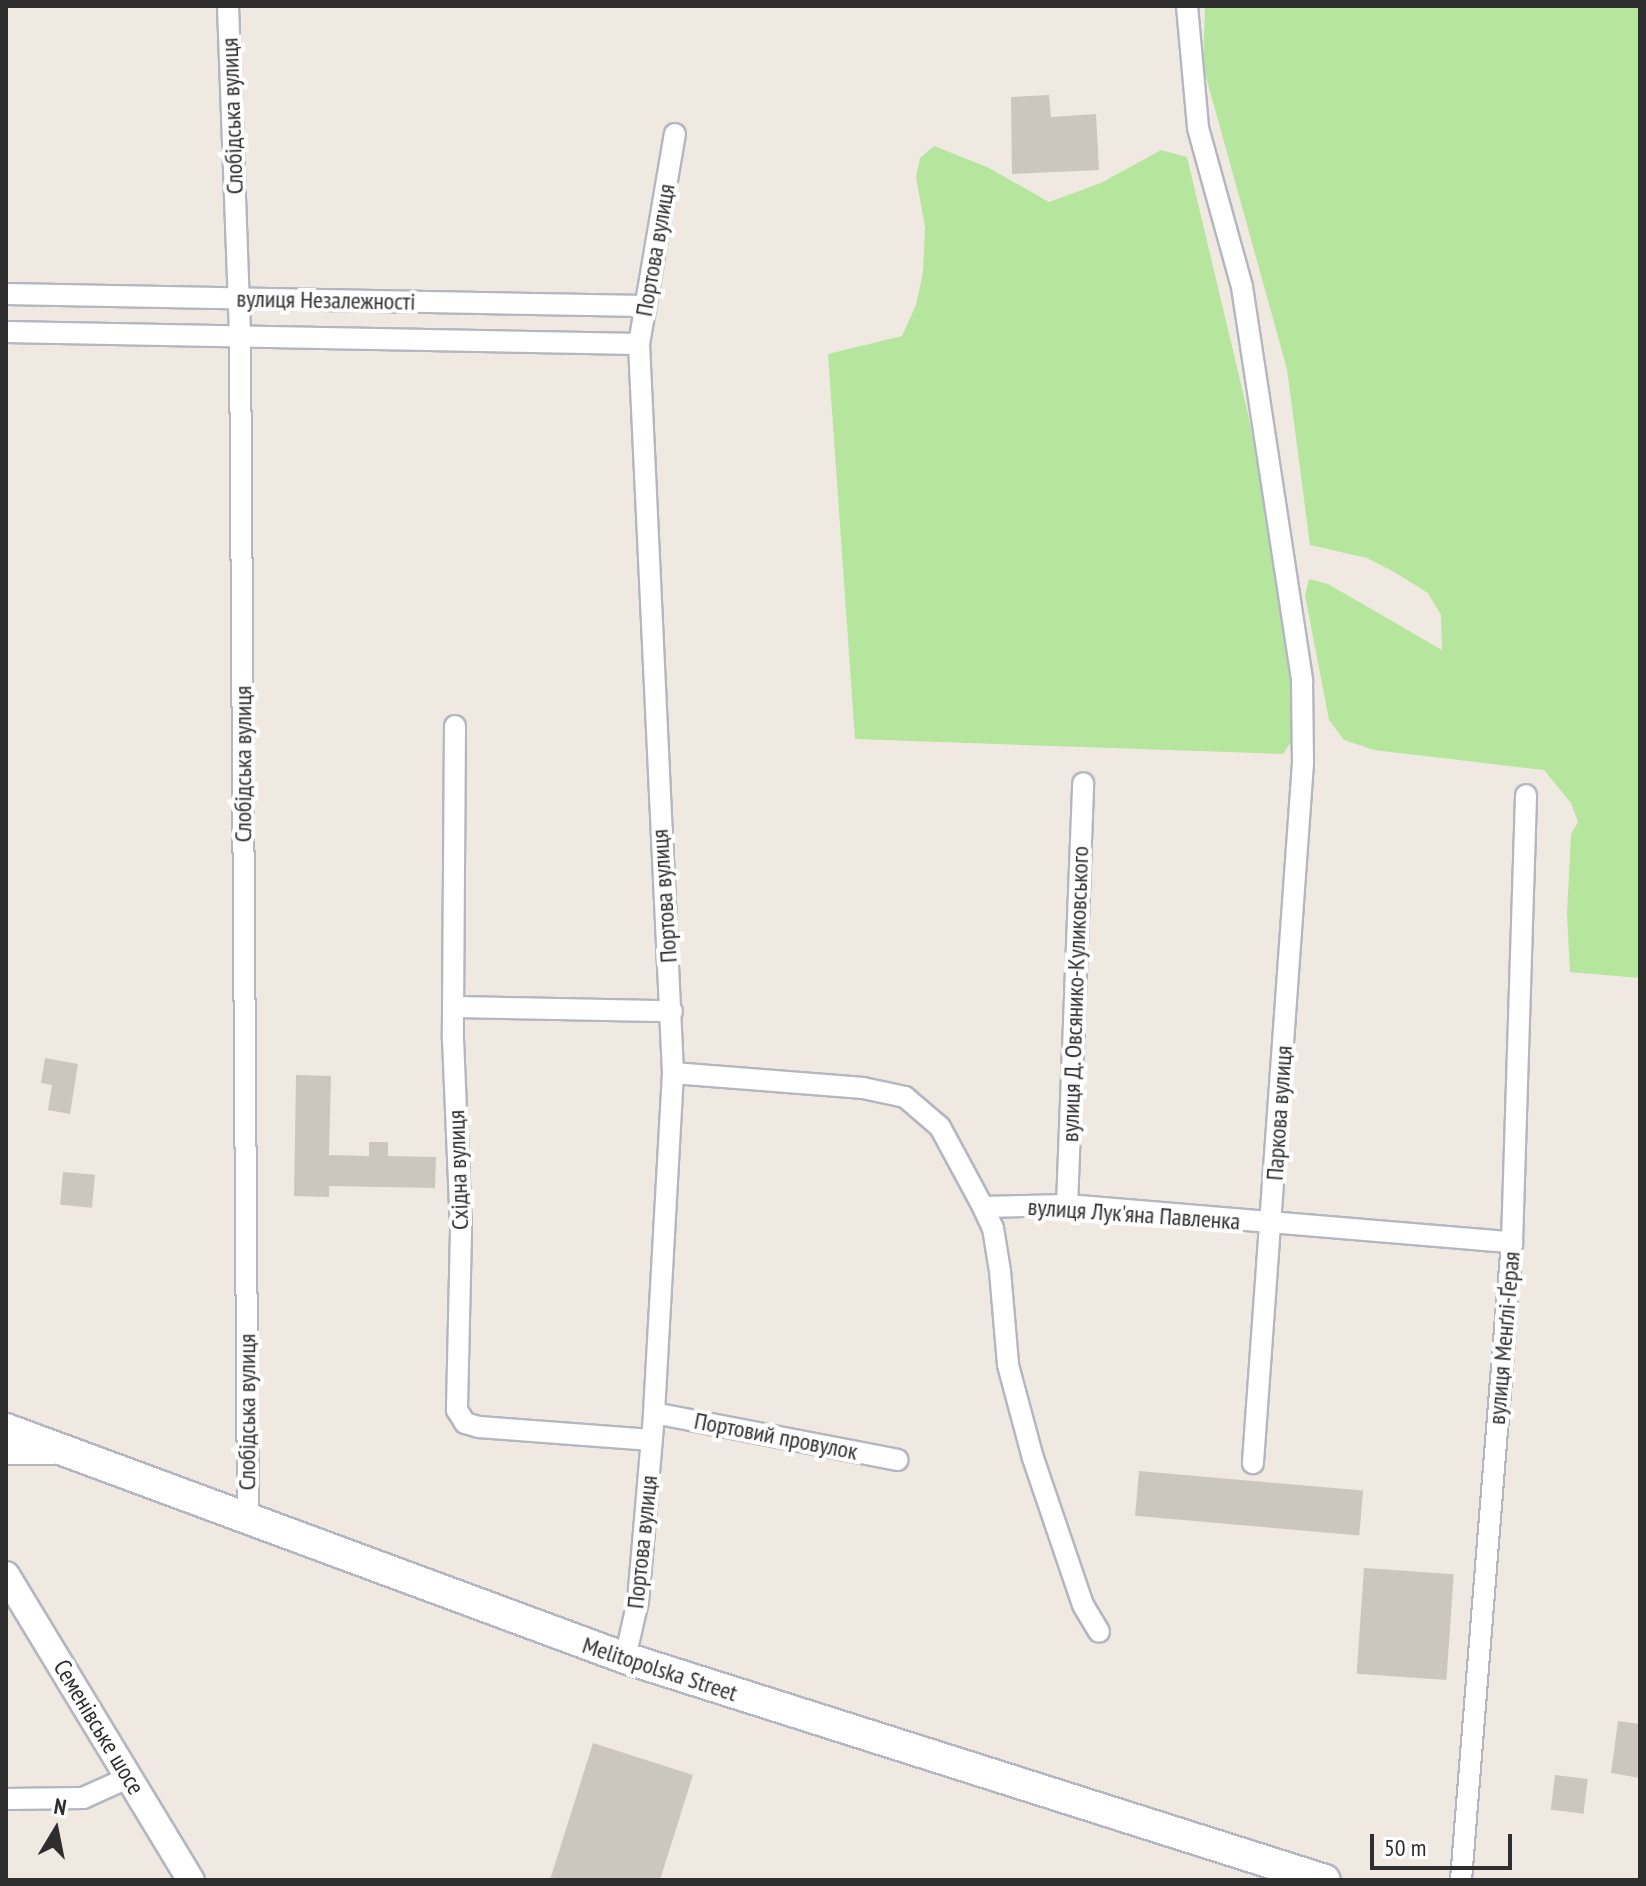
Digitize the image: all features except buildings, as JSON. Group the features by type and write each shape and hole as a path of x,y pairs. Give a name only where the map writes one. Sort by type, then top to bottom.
{"main road":[{"name":"Melitopolska Street","path":"6,1429 625,1658 1325,1880"}],"street":[{"name":"Слобідська вулиця","path":"228,6 240,337 248,1521"},
{"name":"Паркова вулиця","path":"1187,6 1198,128 1242,287 1289,578 1302,681 1303,763 1253,1463"},
{"name":"Портова вулиця","path":"625,1658 638,1601 652,1440 673,1073 639,344 675,134"},
{"name":"вулиця Незалежності","path":"6,294 645,306"},
{"name":"вулиця Незалежності","path":"6,332 639,344"},
{"name":"Східна вулиця","path":"455,726 454,1007 461,1231 457,1410 465,1423 479,1427 652,1440"},
{"name":"вулиця Д. Овсянико-Куликовського","path":"1067,1205 1083,783"},
{"name":"вулиця Менґлі-Ґерая","path":"1461,1880 1512,1242 1526,795"},
{"path":"454,1007 672,1011"},
{"path":"673,1073 863,1088 905,1097 940,1127 993,1228 1008,1365 1033,1458 1083,1605 1099,1632"},
{"name":"вулиця Лук'яна Павленка","path":"983,1207 1067,1205 1512,1242"},
{"name":"Портовий провулок","path":"654,1413 898,1460"},
{"path":"6,1454 73,1455"},
{"name":"Семенівське шосе","path":"6,1575 191,1880"},
{"path":"6,1799 83,1798 130,1777"}],"green space":[{"path":"1205,6 1640,6 1640,978 1570,972 1567,914 1571,834 1578,822 1571,803 1544,770 1374,750 1344,740 1329,720 1305,595 1309,579 1328,584 1442,650 1441,615 1428,593 1396,573 1367,558 1310,545 1287,369 1203,66"},
{"path":"934,146 989,168 1049,202 1101,183 1161,150 1187,157 1249,418 1288,644 1295,736 1283,754 855,739 828,354 902,336 916,305 923,272 925,227 916,177 920,158"}]}
